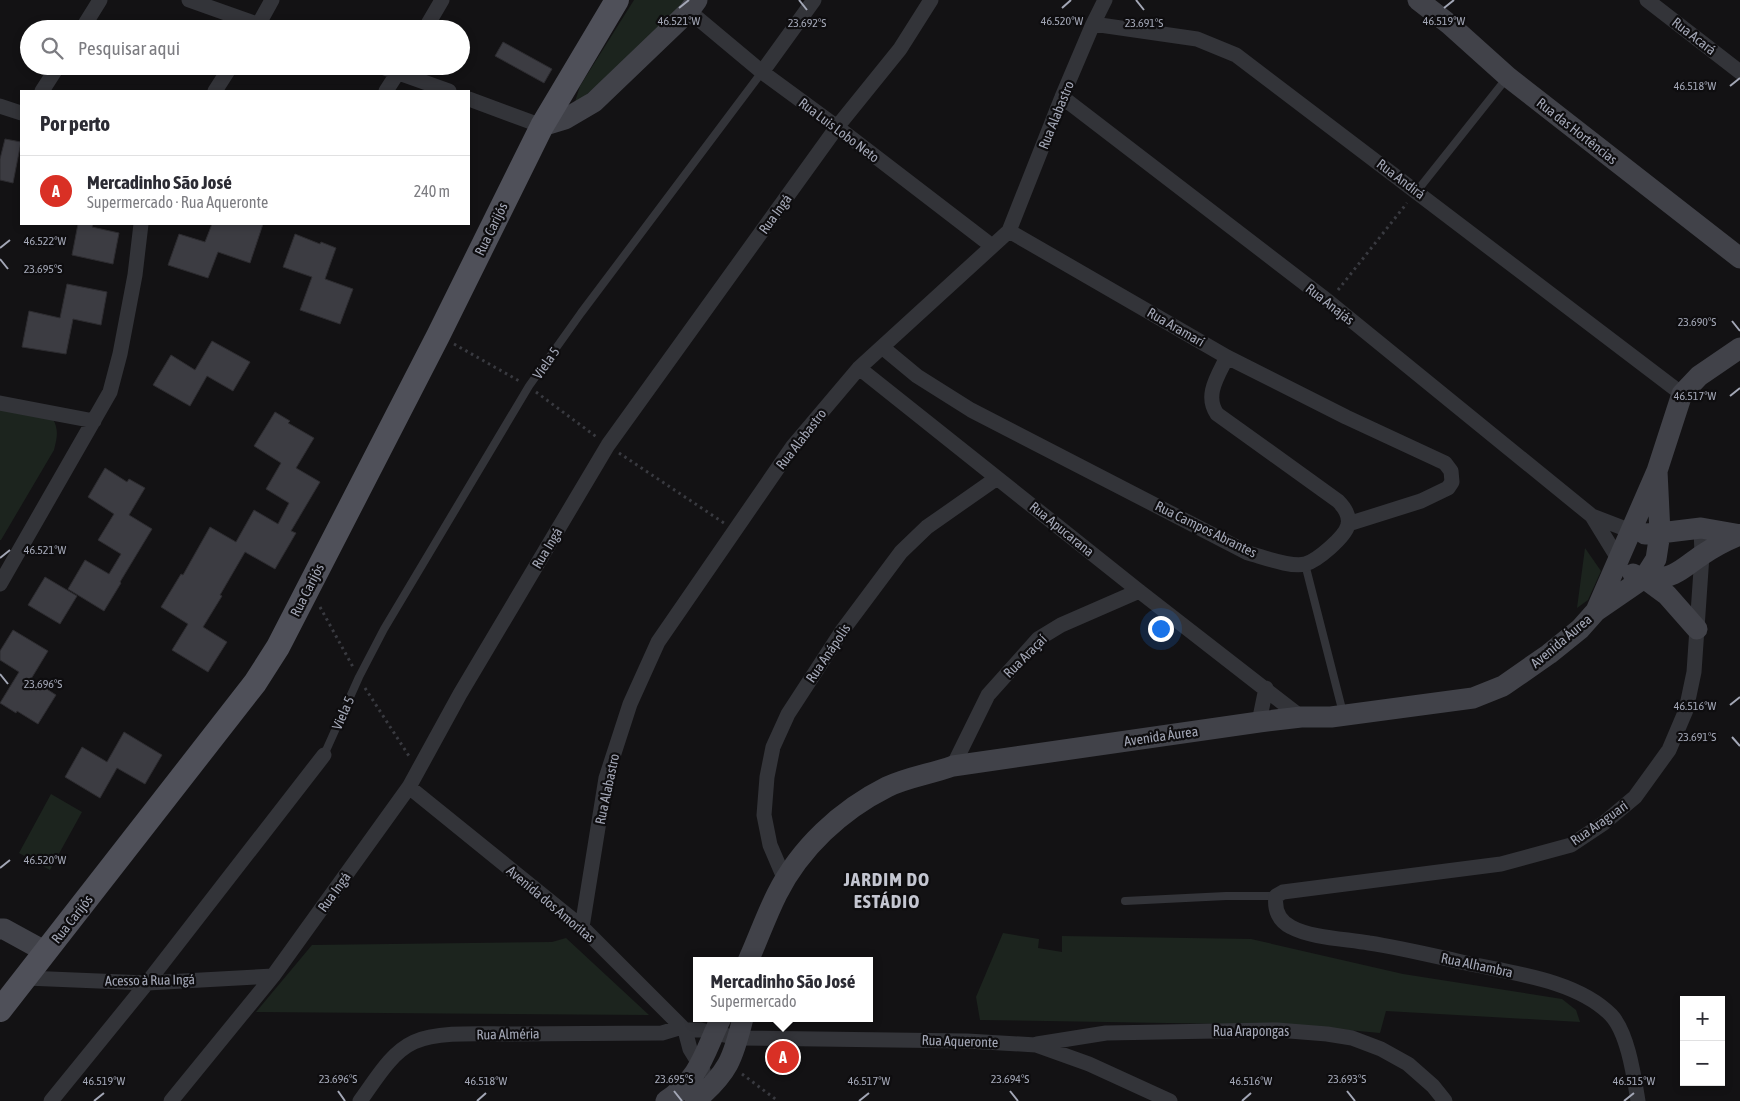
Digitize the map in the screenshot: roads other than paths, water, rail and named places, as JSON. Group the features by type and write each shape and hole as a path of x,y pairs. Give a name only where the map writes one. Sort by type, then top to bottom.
{"main road":[{"name":"Rua Carijós","path":"0,1010 255,682 278,647 438,336 542,126 617,0"}],"street":[{"path":"88,20 100,0"},
{"path":"189,0 243,20"},
{"path":"265,20 272,0"},
{"path":"430,20 442,0"},
{"name":"Viela 5","path":"762,72 814,0"},
{"name":"Rua Ingá","path":"171,1101 273,976 409,787 460,694 608,445 837,128 900,49 931,0"},
{"name":"Rua Alabastro","path":"582,927 606,778 630,704 658,642 793,446 859,368 1009,231 1062,97 1105,0"},
{"name":"Rua das Hortências","path":"1418,0 1449,24 1508,77 1740,258"},
{"name":"Rua Acará","path":"1647,0 1740,72"},
{"path":"470,99 542,126 565,119 594,102 693,6"},
{"name":"Rua Luis Lobo Neto","path":"693,6 762,72 992,246"},
{"name":"Rua Andirá","path":"1093,24 1197,39 1236,55 1682,394"},
{"path":"43,90 52,75"},
{"path":"216,90 225,75"},
{"path":"387,90 397,75"},
{"path":"411,75 446,90"},
{"name":"Rua Anajás","path":"1062,97 1328,302 1592,516 1631,530"},
{"path":"0,106 20,113"},
{"path":"0,584 110,392 116,372 135,275 141,225"},
{"name":"Rua Aramarí","path":"1009,231 1227,357 1346,417 1445,463 1451,471 1452,482 1448,488 1420,501 1348,524"},
{"name":"Rua Campos Abrantes","path":"882,347 917,376 971,410 1248,553 1295,565 1305,564"},
{"path":"1657,471 1682,394 1699,376 1740,348"},
{"path":"1227,357 1213,387 1211,398 1212,406 1217,414 1338,501 1347,515 1348,524 1345,531 1330,548 1315,560 1305,564"},
{"name":"Rua Apucarana","path":"859,368 1139,591 1301,717"},
{"path":"0,402 94,420"},
{"name":"Avenida Áurea","path":"1596,611 1657,471"},
{"name":"Avenida Áurea","path":"750,957 785,880 803,854 825,829 860,801 915,777 953,766 1259,722 1343,715 1473,698 1503,686 1574,634 1596,611 1644,578 1656,559 1660,534 1657,471"},
{"name":"Rua Anápolis","path":"785,880 770,845 764,815 766,777 773,747 788,714 842,631 901,552 927,527 997,478"},
{"name":"Rua Anajás","path":"1592,516 1619,560"},
{"path":"1631,530 1644,534 1660,534 1701,528 1740,535"},
{"name":"Rua Araguari","path":"1279,894 1501,864 1528,858 1571,844 1604,823 1634,798 1668,750 1686,710 1694,672 1702,555 1701,528"},
{"path":"1619,560 1631,573 1639,577 1663,578 1687,568 1702,555 1740,535"},
{"path":"1644,578 1668,595 1697,629"},
{"name":"Rua Araçaí","path":"953,766 988,695 1038,639 1061,624 1139,591"},
{"path":"1259,722 1266,688"},
{"path":"51,1101 147,983 324,755"},
{"name":"Avenida dos Amoritas","path":"409,787 582,927 684,1029 690,1049 701,1066 713,1094"},
{"name":"Rua Alhambra","path":"1279,894 1275,904 1277,913 1282,921 1303,932 1390,946 1531,976 1568,988 1598,1004 1612,1016 1618,1025 1630,1059 1638,1101"},
{"name":"Avenida Áurea","path":"758,957 766,922"},
{"path":"0,929 4,929 46,952"},
{"name":"Acesso à Rua Ingá","path":"26,978 147,983 273,976"},
{"path":"666,1101 681,1091 701,1066 717,1026"},
{"path":"684,1029 701,1030 717,1026 741,1028 729,1064 713,1094 696,1101"},
{"name":"Rua Aqueronte","path":"741,1028 1036,1045 1090,1064 1170,1101"},
{"name":"Rua Alméria","path":"360,1101 389,1063 403,1049 414,1042 433,1037 472,1034 662,1033 684,1029"},
{"name":"Rua Arapongas","path":"1036,1045 1106,1033 1277,1030 1327,1034 1352,1038 1381,1049 1408,1064 1433,1086 1445,1101"}],"lane":[{"name":"Viela 5","path":"324,755 359,678 384,629 529,386 581,312 762,72"},
{"path":"1416,191 1508,77"},
{"path":"1305,564 1343,715"},
{"path":"1125,901 1279,894"}],"place":[{"name":"Mercadinho São José","path":"783,1057"}],"district":[{"name":"JARDIM DO ESTÁDIO","path":"887,890"}]}
